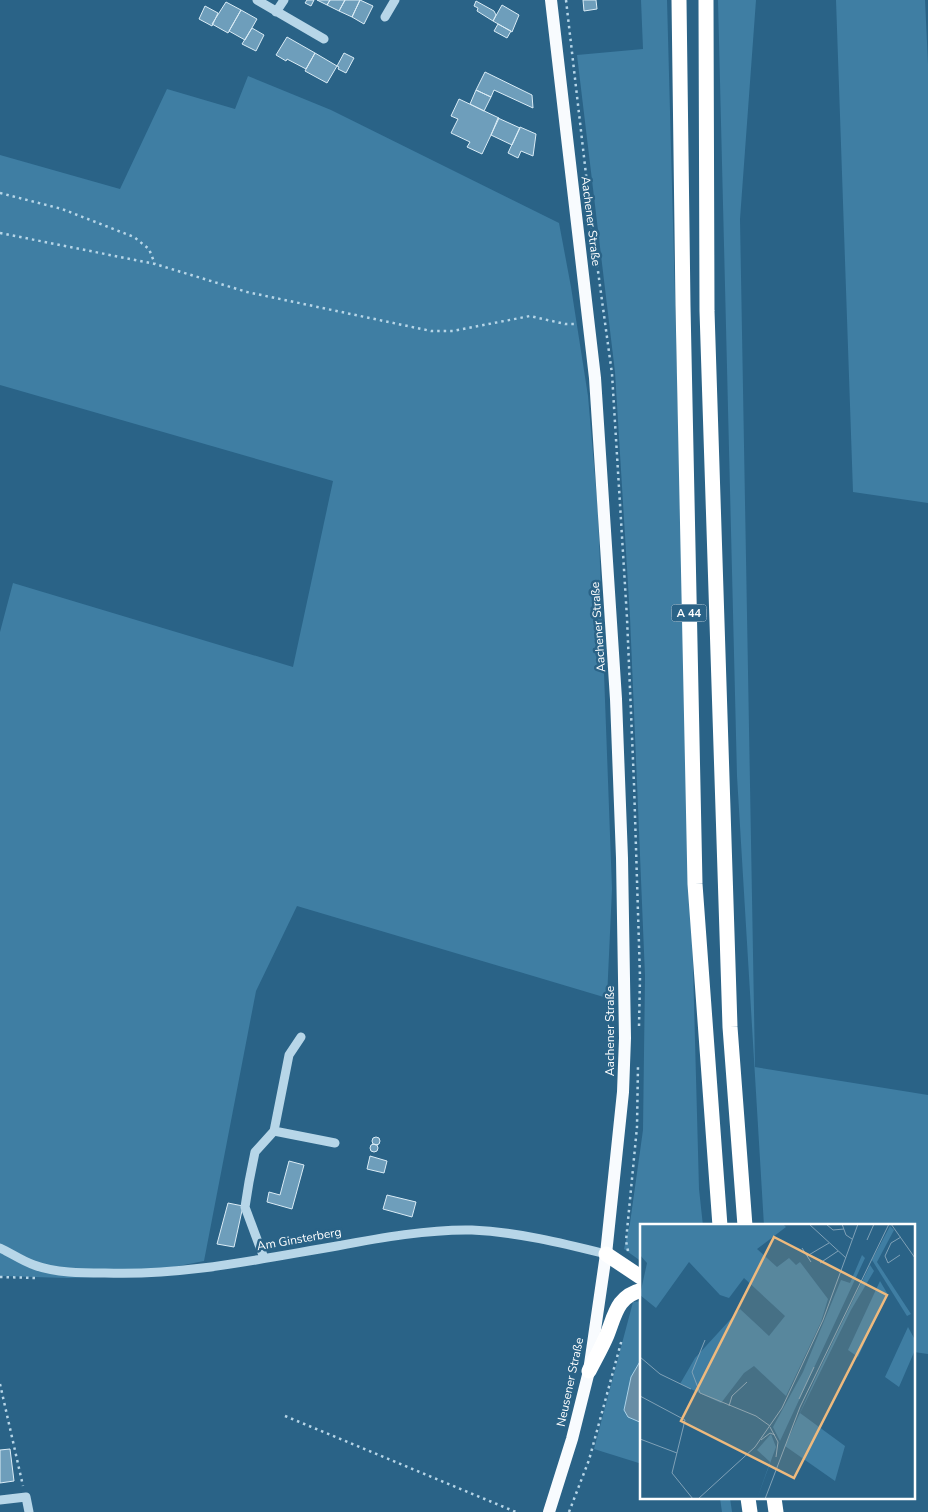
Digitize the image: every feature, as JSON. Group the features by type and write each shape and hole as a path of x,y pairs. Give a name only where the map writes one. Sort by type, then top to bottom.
{"highway":[{"name":"A 44","path":"679,0 683,316 695,884 720,1224"},
{"name":"A 44","path":"706,0 706,311 730,1027 745,1224"},
{"path":"606,1254 640,1277"},
{"path":"589,1371 607,1336 619,1304 628,1296 640,1291"}],"main road":[{"name":"Aachener Straße","path":"552,0 596,378 616,698 625,1038 623,1092 606,1254"},
{"name":"Neusener Straße","path":"549,1512 572,1439 589,1371 606,1254"}],"street":[{"path":"257,0 324,39"},
{"path":"276,12 284,0"},
{"path":"385,17 395,0"},
{"path":"264,1258 245,1207 255,1152 274,1131 289,1055 302,1037"},
{"path":"274,1131 335,1143"},
{"name":"Am Ginsterberg","path":"0,1248 34,1265 49,1269 131,1274 201,1269 374,1239 471,1230 511,1234 606,1254"},
{"path":"0,1500 26,1497 29,1512"}],"path":[{"path":"0,193 62,209 134,237 149,249 155,264"},
{"path":"0,233 155,264 247,292 431,330 453,331 530,316 565,324 605,322"},
{"path":"0,1277 37,1278 46,1274 49,1269"},
{"path":"0,1384 26,1497"},
{"path":"285,1416 516,1512"}],"shaded area":[{"path":"641,0 667,0 699,1189 703,1224 640,1224 640,1261 624,1249 630,1223 643,1130 645,976 630,617 615,372 577,55 643,49"},
{"path":"718,0 756,0 740,219 755,1067 928,1095 928,1354 916,1352 916,1224 764,1224 737,776"},
{"path":"836,0 925,0 928,64 928,503 853,492"},
{"path":"248,76 331,110 559,223 588,396 598,511 612,889 607,998 297,906 256,991 204,1261 128,1276 67,1278 0,1276 0,632 13,583 293,667 333,481 0,385 0,155 120,189 167,89 235,109"},
{"path":"640,1301 640,1463 594,1449 633,1302"},
{"path":"640,1361 640,1422 628,1417 624,1410 631,1377"},
{"path":"720,1500 730,1500 732,1512 722,1512"}],"building":[{"path":"307,0 314,0 311,6 305,3"},
{"path":"317,0 330,0 327,5"},
{"path":"330,0 345,0 339,11 327,5"},
{"path":"345,0 360,0 352,17 339,11"},
{"path":"360,0 373,6 364,24 352,17"},
{"path":"583,0 596,0 597,9 584,11"},
{"path":"476,1 494,11 496,15 493,21 477,11 478,8 474,6"},
{"path":"226,2 241,10 228,33 212,24"},
{"path":"502,5 519,15 512,32 493,21"},
{"path":"205,6 218,13 212,26 199,19"},
{"path":"241,10 257,19 245,40 229,31"},
{"path":"498,24 511,31 507,38 494,31"},
{"path":"252,28 264,35 256,51 242,44"},
{"path":"287,37 315,53 306,69 276,55"},
{"path":"315,53 337,66 327,83 305,71"},
{"path":"344,53 354,58 346,73 338,69 339,67 337,66"},
{"path":"485,72 532,95 533,108 494,90 491,97 476,90"},
{"path":"476,90 491,97 484,111 470,104"},
{"path":"459,99 499,118 482,154 467,147 470,142 451,133 458,119 451,116"},
{"path":"498,118 520,128 512,145 491,135"},
{"path":"520,127 536,134 533,156 521,151 518,158 508,153"},
{"path":"376,1137 380,1141 376,1145 372,1141"},
{"path":"374,1144 378,1148 374,1152 370,1148"},
{"path":"370,1156 387,1161 384,1173 367,1169"},
{"path":"289,1161 304,1165 292,1209 267,1202 269,1192 280,1195"},
{"path":"387,1195 416,1202 412,1217 383,1209"},
{"path":"228,1203 243,1206 234,1247 217,1244"},
{"path":"10,1449 14,1481 0,1483 0,1450"}]}
